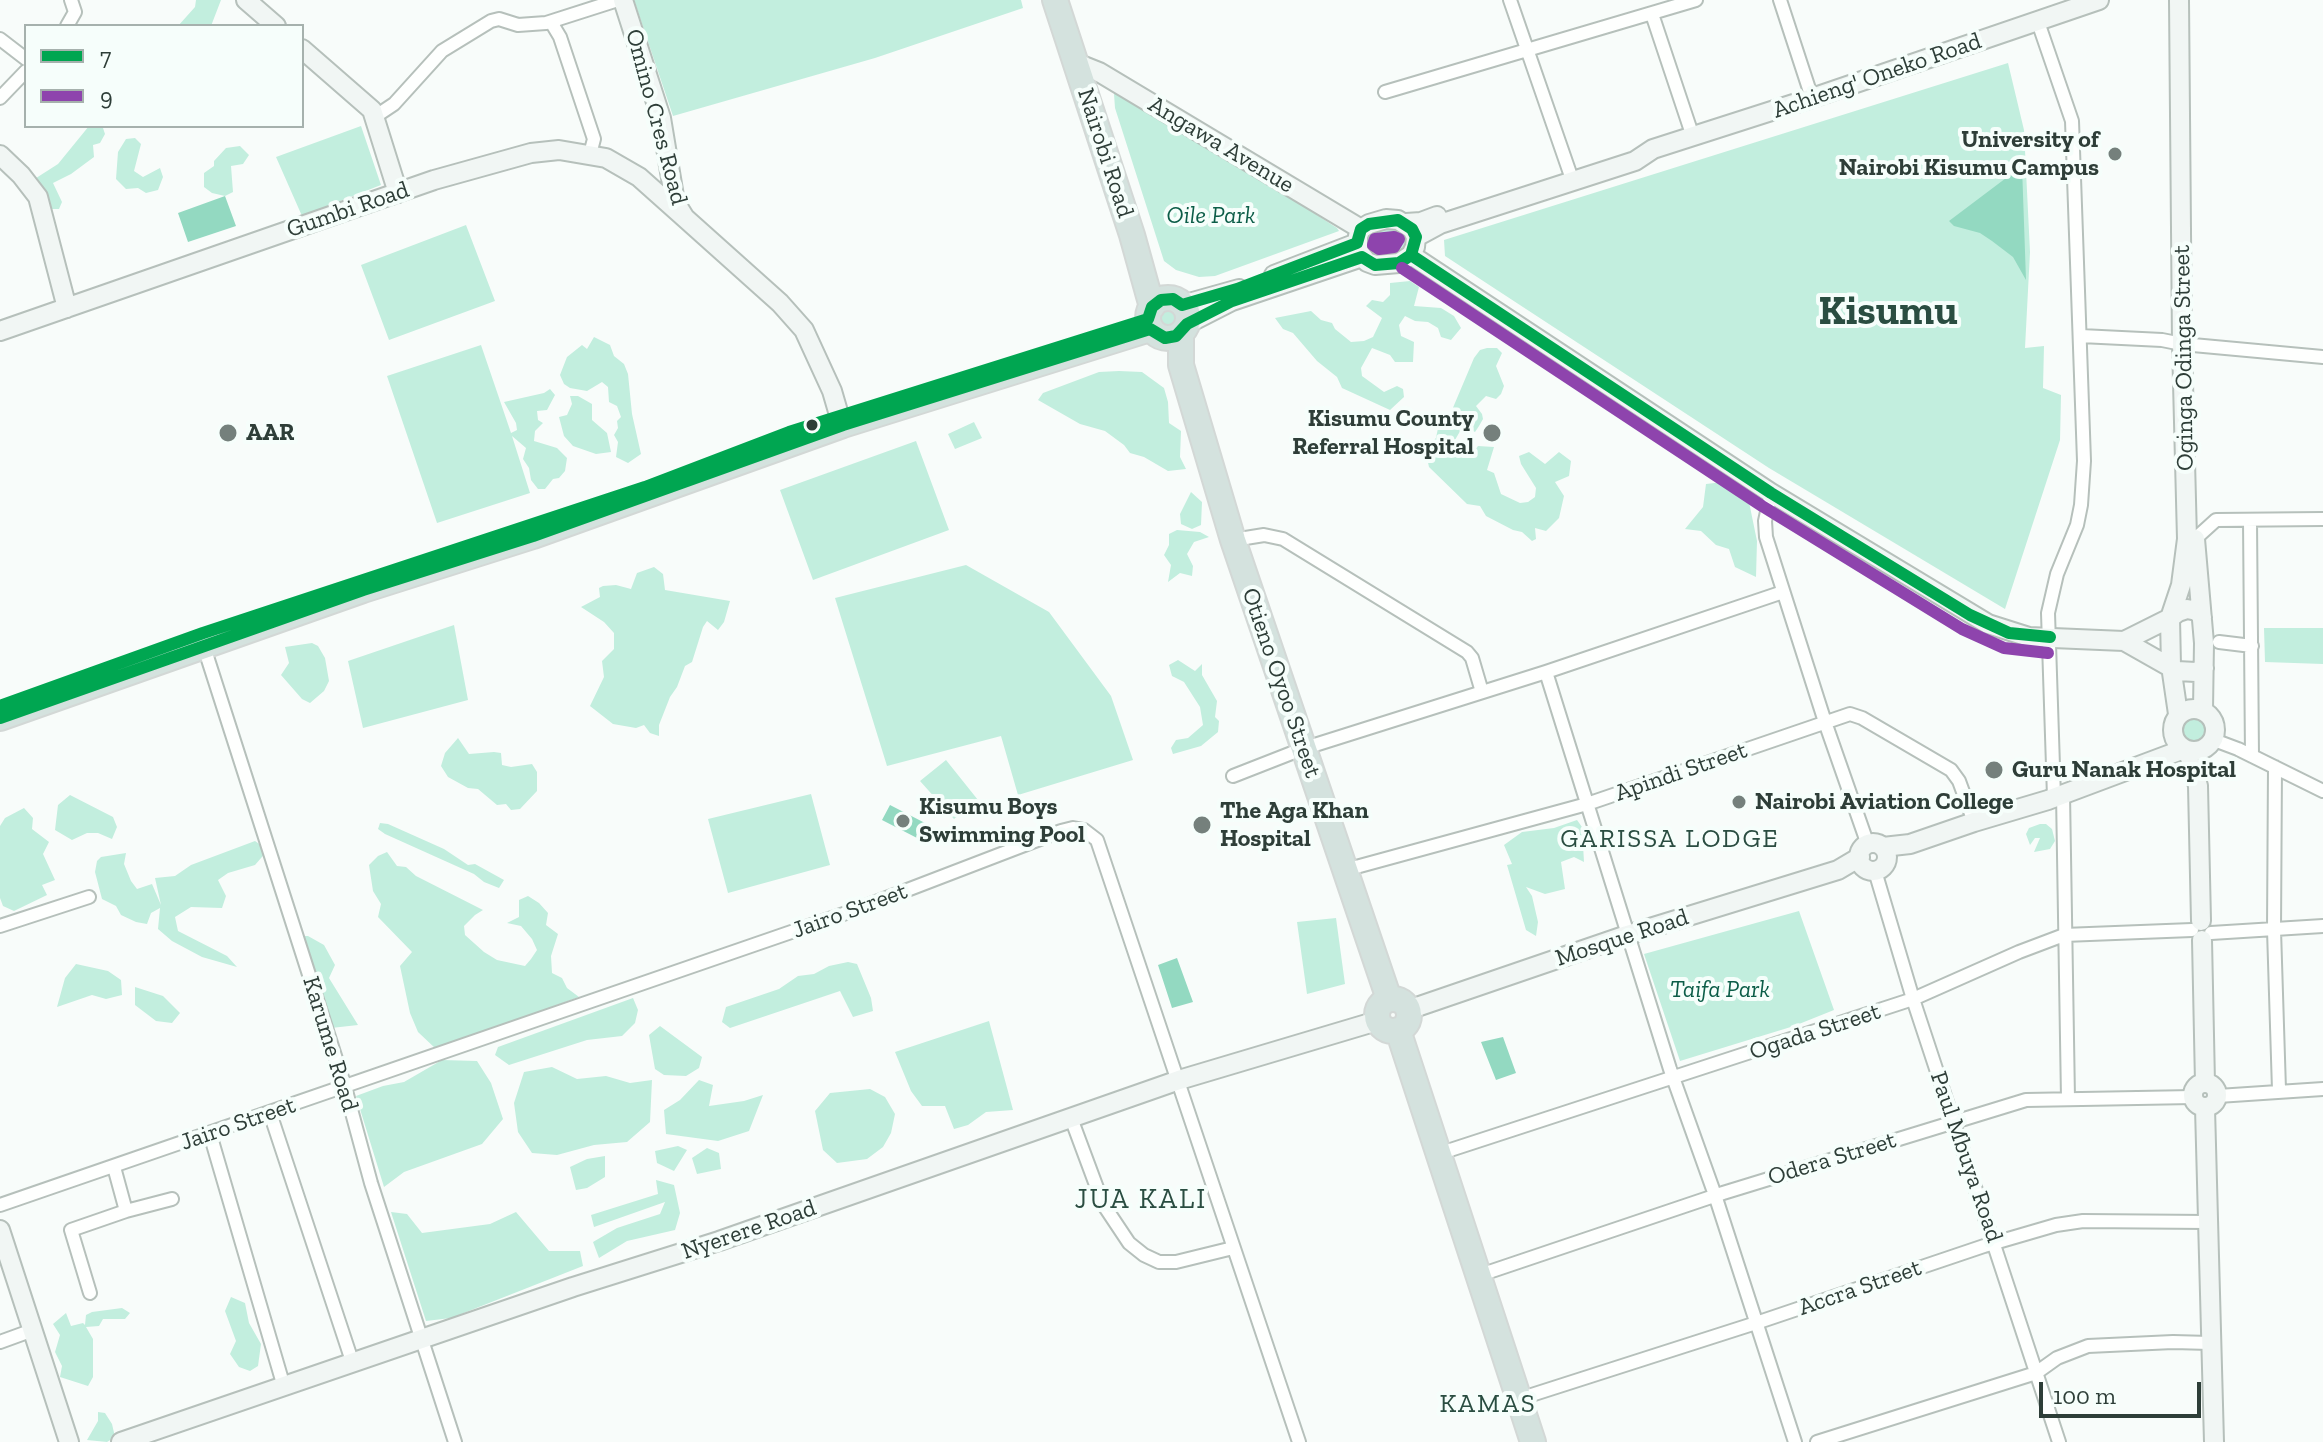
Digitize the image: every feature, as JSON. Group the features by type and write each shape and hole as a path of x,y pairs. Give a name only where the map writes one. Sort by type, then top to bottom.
{"highway":[{"name":"Nairobi Road","path":"1056,0 1093,115 1166,319"},
{"name":"Nairobi Road","path":"1056,0 1140,259 1166,319"},
{"name":"Otieno Oyoo Street","path":"1166,319 1233,540 1480,1275 1533,1442"},
{"path":"0,706 203,633 841,420 1166,319"},
{"path":"0,718 363,590 533,536 841,420"}],"main road":[{"path":"246,0 274,24"},
{"name":"Omino Cres Road","path":"621,0 661,118 672,191 685,218 780,303 804,330 832,391 841,420"},
{"name":"Achieng' Oneko Road","path":"1411,238 1421,222 1572,176 1635,161 1653,149 2038,22 2059,7 2099,0"},
{"name":"Oginga Odinga Street","path":"2179,0 2191,539 2202,617 2203,709"},
{"name":"Oginga Odinga Street","path":"2187,0 2187,344"},
{"path":"304,51 376,116 398,193"},
{"name":"Angawa Avenue","path":"1079,64 1099,72 1360,243"},
{"name":"Gumbi Road","path":"0,331 434,180 531,153 559,150 590,154 622,165 685,218"},
{"path":"0,155 38,197 67,308"},
{"path":"1166,319 1232,301 1360,243 1369,224 1386,219 1771,493 1988,624 2009,633 2124,641 2177,671 2187,673 2204,668"},
{"path":"1360,243 1375,265 1383,266 1399,263 1411,238"},
{"name":"Oginga Odinga Street","path":"2178,714 2171,666 2170,618 2191,539"},
{"path":"2124,641 2187,609 2197,611 2202,617"},
{"path":"2198,786 2217,740 2209,713 2190,708 2178,714 2173,723 2198,786 2214,1442"},
{"path":"1873,858 2139,766 2161,750 2183,747 2201,750 2217,740"},
{"name":"Mosque Road","path":"1393,1015 1627,935 1873,858"},
{"name":"Nyerere Road","path":"121,1442 573,1287 719,1241 1179,1080 1393,1015"},
{"path":"0,1230 69,1442"},
{"path":"2199,1442 2212,1410"}],"street":[{"path":"68,24 75,12 71,0"},
{"path":"376,116 394,104 442,51 491,21 499,19 518,25 551,22 621,0"},
{"path":"1510,0 1572,176"},
{"path":"1385,92 1696,0"},
{"path":"1780,0 1812,98"},
{"path":"1652,14 1693,137"},
{"path":"551,22 560,37 594,139 590,154"},
{"path":"2038,22 2072,121 2081,336 2079,383 2084,461 2081,505 2057,574 2048,613 2059,796 2068,1099"},
{"path":"0,39 24,57"},
{"path":"0,98 24,73"},
{"path":"2081,336 2162,340 2323,357"},
{"name":"Paul Mbuya Road","path":"1771,493 1766,510 1766,537 1825,722 1873,858 1913,999 2059,1442"},
{"path":"2191,539 2216,520 2323,519"},
{"path":"2250,521 2252,756"},
{"path":"1233,540 1264,535 1283,539 1467,652 1472,658 1482,692"},
{"path":"1233,776 1302,749 1546,672 1783,592"},
{"path":"2219,642 2252,646"},
{"name":"Karume Road","path":"204,647 455,1442"},
{"path":"1546,672 1673,1078 1715,1195 1795,1442"},
{"name":"Apindi Street","path":"1345,870 1587,804 1850,714 1951,770 1959,781 1974,822"},
{"path":"2217,740 2323,791"},
{"path":"2275,767 2274,930 2279,1090"},
{"name":"Jairo Street","path":"0,1205 855,910 1073,828 1084,830 1097,840 1299,1442"},
{"path":"0,926 89,897"},
{"name":"Ogada Street","path":"1438,1154 1913,999 2064,935 2323,926"},
{"name":"Odera Street","path":"1480,1275 1715,1195 2026,1100 2205,1096 2323,1089"},
{"path":"270,1113 353,1364"},
{"path":"1071,1118 1103,1204 1115,1225 1137,1249 1159,1262 1176,1262 1233,1248"},
{"path":"210,1134 284,1387"},
{"path":"114,1167 126,1211"},
{"path":"90,1293 71,1230 172,1199"},
{"name":"Accra Street","path":"1519,1399 2056,1225 2083,1221 2208,1222"},
{"path":"0,1342 33,1330"},
{"path":"1817,1442 2036,1373 2057,1358 2088,1346 2210,1343"}],"green space":[{"path":"196,0 221,0 212,24 180,24 195,7"},
{"path":"634,0 1021,0 1023,8 875,58 673,116"},
{"path":"2008,63 2024,130 2030,252 2025,348 2044,346 2043,388 2061,395 2060,440 2005,609 1769,468 1445,256 1444,240"},
{"name":"Oile Park","path":"1120,88 1339,231 1215,276 1199,277 1176,270 1164,261 1115,108 1114,94"},
{"path":"361,126 381,185 302,216 276,157"},
{"path":"87,128 103,128 105,134 100,143 93,145 94,157 53,183 62,202 59,209 47,209 33,180 58,164"},
{"path":"135,138 141,144 134,171 143,177 160,168 163,177 158,190 146,193 138,188 126,189 116,179 118,152 126,139"},
{"path":"240,146 249,155 243,164 231,166 233,192 225,196 212,193 204,187 204,173 214,166 214,161 226,148"},
{"path":"1400,224 1413,245 1387,261 1365,254 1365,232"},
{"path":"466,225 495,301 389,340 361,265"},
{"path":"1410,281 1419,287 1414,306 1441,308 1454,316 1461,328 1451,340 1441,337 1438,328 1428,322 1405,316 1399,325 1401,336 1414,342 1413,362 1395,362 1390,355 1372,348 1361,368 1362,376 1384,392 1397,386 1403,389 1404,397 1390,410 1342,388 1337,377 1317,361 1293,333 1283,329 1275,318 1311,311 1321,320 1332,323 1351,342 1364,341 1373,337 1382,318 1366,306 1372,300 1383,302 1390,295 1390,283"},
{"path":"1163,301 1178,303 1186,314 1186,322 1166,337 1156,331 1154,307"},
{"path":"594,337 610,345 614,356 624,364 628,374 632,414 641,454 628,463 616,457 618,442 614,435 621,417 617,406 609,402 608,387 602,382 587,391 570,388 560,375 567,357 582,345 587,349"},
{"path":"481,345 511,433 517,430 516,423 504,402 550,389 555,395 547,410 537,411 538,420 543,423 535,431 534,441 557,448 567,458 565,471 545,489 538,489 523,459 526,448 512,436 530,493 437,523 387,376"},
{"path":"1497,348 1502,353 1496,366 1504,386 1496,399 1486,396 1476,406 1483,419 1475,432 1463,426 1451,447 1463,458 1472,454 1478,446 1494,447 1487,470 1494,473 1501,494 1520,503 1535,497 1536,488 1519,456 1529,452 1545,464 1559,452 1571,461 1569,476 1555,482 1564,496 1559,518 1546,531 1535,528 1536,539 1532,541 1522,532 1486,516 1480,506 1467,504 1429,467 1425,449 1436,438 1438,428 1452,410 1474,358 1480,350"},
{"path":"1099,372 1142,372 1164,388 1169,423 1181,431 1180,457 1186,469 1168,471 1130,453 1105,431 1080,424 1038,400 1043,393"},
{"path":"570,396 578,396 592,404 592,420 607,433 611,452 596,454 573,446 564,436 559,417 567,415 572,404"},
{"path":"974,422 982,438 955,449 948,434"},
{"path":"916,441 949,530 813,580 780,490"},
{"path":"1732,481 1749,502 1757,541 1756,577 1735,567 1729,549 1716,545 1701,531 1685,529 1703,507 1706,484"},
{"path":"1191,492 1202,502 1201,525 1192,529 1181,524 1180,514"},
{"path":"1177,530 1200,532 1209,537 1194,542 1187,554 1193,566 1192,576 1180,573 1168,582 1171,565 1164,555 1169,545 1169,534"},
{"path":"966,565 1049,612 1111,696 1133,760 1018,795 1001,736 887,766 835,598"},
{"path":"654,567 663,574 665,590 730,601 724,622 718,630 707,621 703,627 692,662 685,666 670,697 659,725 659,736 650,733 644,725 636,728 613,724 590,706 604,677 602,661 614,649 614,633 604,622 581,607 600,597 599,588 603,586 631,589 637,573"},
{"path":"454,625 468,700 363,728 348,661"},
{"path":"2264,628 2323,628 2323,664 2265,662"},
{"path":"312,643 318,646 325,658 329,681 324,691 310,703 302,699 281,675 289,663 285,647"},
{"path":"1178,660 1195,671 1202,664 1202,675 1217,701 1215,717 1219,721 1218,732 1201,746 1173,754 1171,748 1176,740 1188,738 1203,725 1200,707 1184,682 1172,676 1169,665"},
{"path":"2195,711 2208,717 2214,730 2208,743 2195,749 2182,743 2176,730 2182,717"},
{"path":"458,738 469,754 501,753 502,765 511,767 532,764 537,772 537,791 520,809 511,810 506,804 497,805 478,789 468,788 448,777 441,766 445,753"},
{"path":"946,760 978,800 954,819 920,781"},
{"path":"811,794 830,865 728,893 708,819"},
{"path":"70,795 113,817 117,827 112,839 98,833 87,833 72,840 55,830 58,805"},
{"path":"24,808 33,818 32,829 49,842 43,854 55,880 42,885 47,895 14,911 3,906 0,898 0,826 5,818"},
{"path":"1577,820 1582,827 1584,862 1574,857 1561,862 1565,889 1545,894 1526,887 1532,896 1538,922 1536,936 1526,930 1507,865 1512,864 1504,845 1522,832 1554,828"},
{"path":"380,823 444,849 468,865 475,864 504,880 499,888 484,882 474,874 385,834 378,829"},
{"path":"2040,824 2052,829 2055,841 2050,849 2034,852 2040,838 2035,838 2030,845 2026,834 2029,828"},
{"path":"255,841 268,850 255,865 228,873 218,880 226,896 222,908 191,907 175,917 178,931 227,956 237,967 202,957 172,941 158,929 160,908 151,913 147,924 121,915 116,906 102,899 95,872 101,857 126,853 124,864 131,881 137,889 152,884 161,905 155,878 175,876 191,865"},
{"path":"387,852 397,866 406,867 416,876 483,910 464,926 465,935 497,960 525,966 531,959 537,950 532,939 521,926 507,923 519,917 519,900 528,896 539,903 548,913 546,925 558,934 551,956 552,973 562,978 567,988 579,997 436,1049 418,1032 410,1013 400,966 412,952 378,917 381,904 373,891 369,865"},
{"name":"Taifa Park","path":"1799,911 1834,1010 1794,1026 1680,1061 1644,954"},
{"path":"1336,918 1345,984 1307,994 1297,922"},
{"path":"289,936 308,936 324,945 335,965 329,978 358,1025 331,1028 306,982"},
{"path":"848,962 857,964 873,1011 853,1017 840,991 730,1028 722,1022 726,1007 779,989 798,976"},
{"path":"76,964 108,971 121,980 122,995 106,999 92,995 57,1007 65,978"},
{"path":"135,987 163,996 180,1013 172,1023 156,1021 135,1005"},
{"path":"633,998 638,1010 635,1023 622,1036 587,1040 509,1065 495,1055 498,1047"},
{"path":"989,1021 1013,1110 986,1112 968,1125 954,1129 945,1106 922,1106 911,1091 895,1052"},
{"path":"660,1026 702,1057 699,1068 686,1076 664,1075 655,1069 649,1035"},
{"path":"442,1060 477,1061 491,1083 503,1119 482,1144 404,1172 384,1187 356,1096 404,1082"},
{"path":"552,1067 577,1079 606,1076 630,1083 652,1080 650,1122 627,1142 594,1145 557,1155 532,1153 518,1132 514,1103 524,1072"},
{"path":"699,1080 713,1085 709,1106 763,1095 749,1131 718,1141 666,1134 664,1110 680,1100"},
{"path":"870,1089 885,1097 895,1114 891,1133 883,1147 867,1159 837,1163 823,1150 815,1111 830,1093"},
{"path":"678,1146 687,1150 674,1171 657,1163 655,1151"},
{"path":"707,1148 719,1153 721,1169 697,1174 692,1158"},
{"path":"605,1156 605,1177 587,1188 576,1190 570,1167 587,1159"},
{"path":"656,1180 674,1185 680,1213 675,1230 627,1241 599,1258 593,1242 617,1228 660,1214 665,1202 594,1227 591,1215 658,1194"},
{"path":"391,1212 407,1214 422,1233 490,1224 516,1212 549,1251 580,1251 583,1266 451,1318 426,1321"},
{"path":"231,1297 245,1303 249,1323 261,1344 258,1366 250,1371 239,1367 230,1354 236,1341 225,1311"},
{"path":"122,1308 130,1313 125,1319 103,1319 99,1326 86,1327 93,1339 93,1377 88,1386 60,1377 62,1366 55,1352 60,1335 53,1324 66,1313 71,1326 85,1325 86,1315 92,1312"},
{"path":"98,1412 105,1413 112,1424 115,1437 107,1442 87,1440 98,1421"}],"shaded area":[{"path":"2022,166 2026,280 2013,257 1980,233 1954,226 1949,221"},
{"path":"225,196 236,226 188,242 178,213"},
{"name":"Kisumu Boys Swimming Pool","path":"890,805 925,823 917,838 882,820"},
{"path":"1177,958 1193,1002 1172,1008 1158,965"},
{"path":"1503,1037 1516,1073 1496,1080 1481,1042"}],"transit line":[{"name":"7","path":"0,706 203,633 645,487 789,432 1148,319 1152,307 1161,300 1173,299 1182,305 1237,289 1357,243 1361,229 1369,224 1398,220 1412,229 1416,237 1411,255 1399,263 1375,265 1362,257 1232,301 1187,324 1176,336 1165,338 1150,329 843,425 533,536 363,590 0,718"},
{"name":"9","path":"1394,237 1399,239 1394,247 1379,249 1373,245 1375,239 1394,237"},
{"name":"7","path":"1411,255 1771,493 1970,615 2009,633 2050,637"},
{"name":"9","path":"1402,268 1762,506 1962,629 2004,648 2048,653"}],"place":[{"name":"University of Nairobi Kisumu Campus","path":"2115,154"},
{"name":"AAR","path":"228,433"},
{"name":"Kisumu County Referral Hospital","path":"1492,433"},
{"name":"Guru Nanak Hospital","path":"1994,770"},
{"name":"Nairobi Aviation College","path":"1739,802"},
{"name":"Kisumu Boys Swimming Pool","path":"903,821"},
{"name":"The Aga Khan Hospital","path":"1202,825"}],"district":[{"name":"Kisumu","path":"1888,313"},
{"name":"GARISSA LODGE","path":"1670,840"},
{"name":"JUA KALI","path":"1141,1200"},
{"name":"KAMAS","path":"1488,1405"}]}
